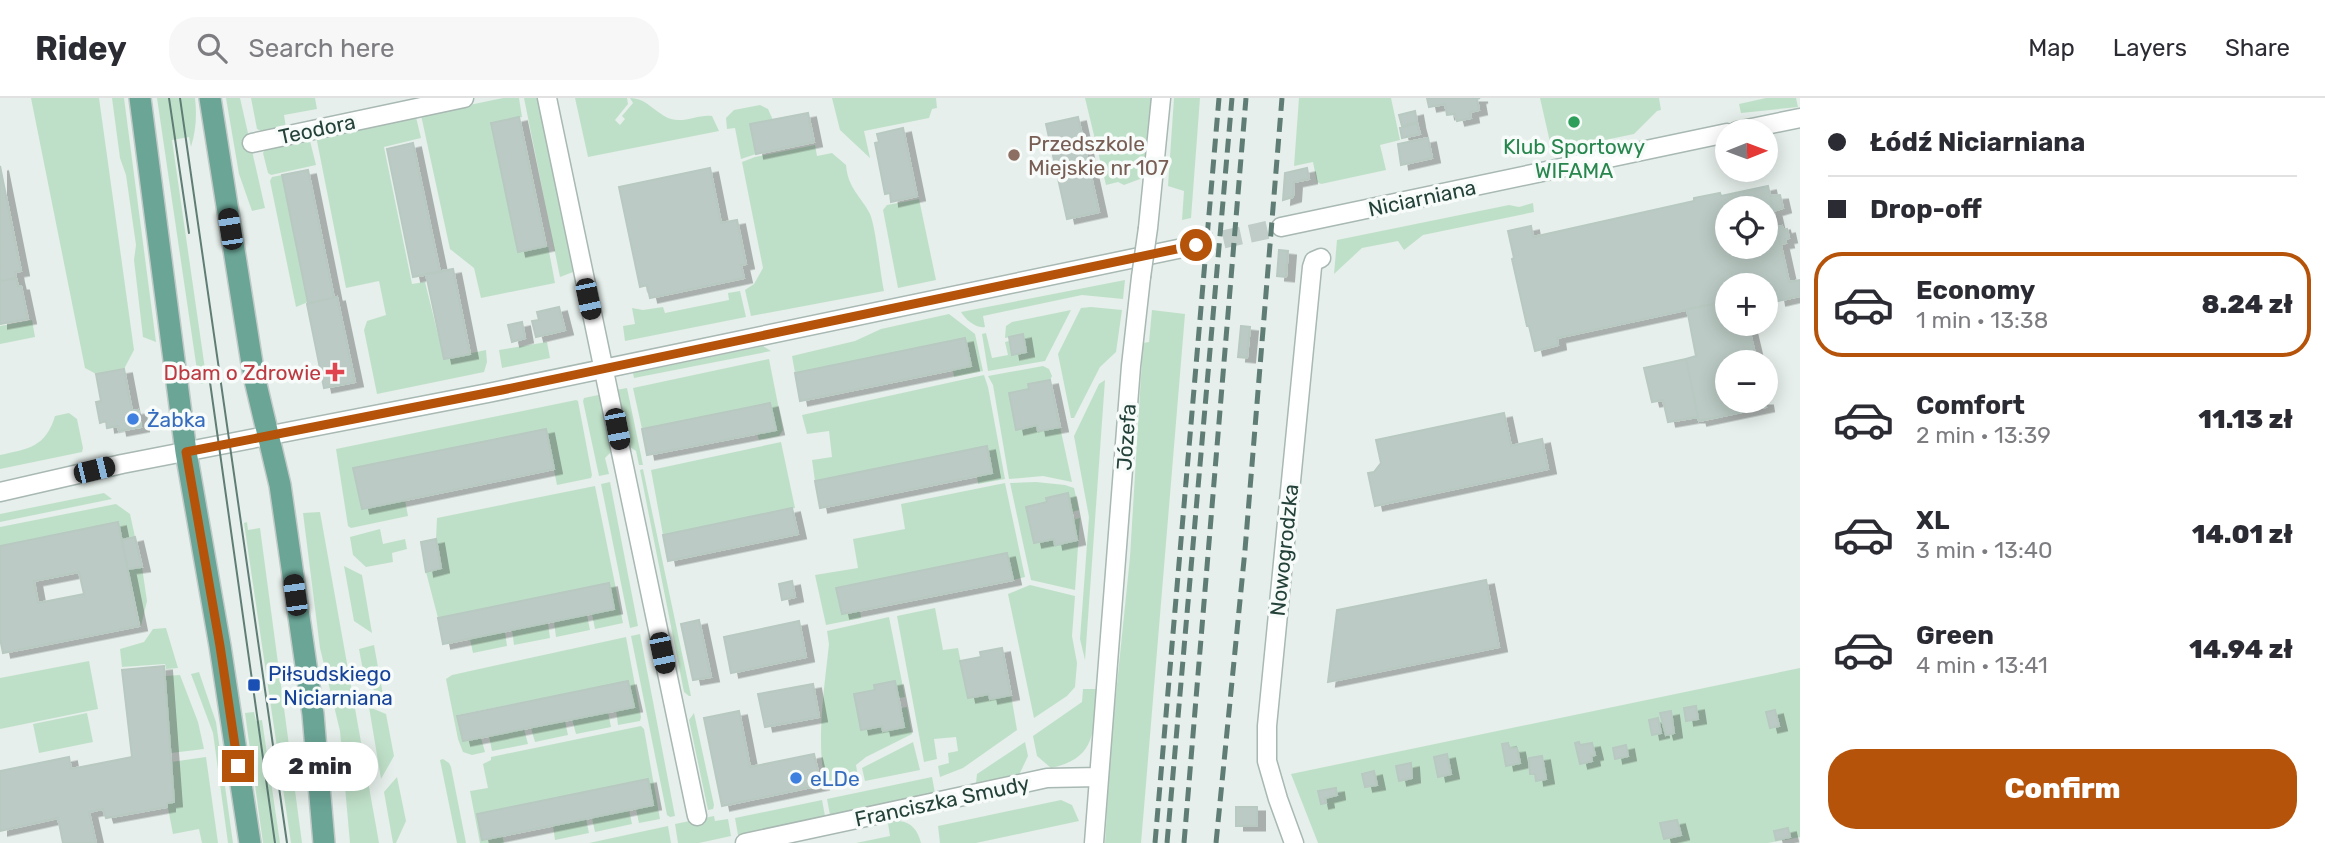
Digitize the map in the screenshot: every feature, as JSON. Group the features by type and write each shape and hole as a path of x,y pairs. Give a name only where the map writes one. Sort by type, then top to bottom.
{"main road":[{"path":"140,98 186,452 220,646 250,843"},
{"path":"210,98 254,376 280,485 313,714 325,841"}],"street":[{"name":"Teodora","path":"252,143 464,98"},
{"path":"547,98 697,816"},
{"name":"Józefa","path":"1094,843 1131,366 1161,98"},
{"path":"1778,123 1800,118"},
{"name":"Niciarniana","path":"1281,227 1715,136"},
{"path":"0,492 121,464 604,369 1196,245"},
{"name":"Nowogrodzka","path":"1294,843 1267,761 1267,726 1312,267 1314,261 1321,258"},
{"name":"Franciszka Smudy","path":"745,843 1047,778 1099,777"}],"green space":[{"path":"31,98 99,98 134,350 124,369 96,374 85,368"},
{"path":"112,98 124,98 156,342 143,337 134,260 136,245"},
{"path":"157,98 195,98 196,122 191,147 189,137 172,140 207,383 199,384"},
{"path":"226,98 240,98 265,208 252,211 239,174"},
{"path":"251,98 315,98 317,109 284,115 286,128 264,132 257,129"},
{"path":"503,98 519,98 522,117 492,123 519,251 548,246 555,283 481,298 474,268 450,249 421,115"},
{"path":"524,98 537,98 573,272 560,277"},
{"path":"575,98 627,98 628,104 615,120 620,125 625,119 622,116 633,103 630,98 646,103 671,119 712,116 719,131 588,157"},
{"path":"832,98 936,98 937,108 932,109 929,118 864,131 870,158 840,130"},
{"path":"1085,98 1153,98 1145,174 1140,179 1124,185 1118,182 1106,185"},
{"path":"1174,98 1200,98 1191,218 1182,220 1184,191 1168,186"},
{"path":"1299,98 1391,98 1400,140 1380,145 1386,170 1321,184 1317,182 1313,162 1294,166"},
{"name":"Klub Sportowy WIFAMA","path":"1540,98 1659,98 1661,110 1634,134 1552,151"},
{"path":"1766,98 1796,98 1798,107 1741,113 1739,104"},
{"path":"760,105 768,109 773,120 751,124 756,154 741,159 735,128 727,129 726,118 734,110"},
{"path":"414,115 421,138 384,147 412,284 425,282 444,359 486,350 487,362 484,372 377,394 364,330 367,321 386,315 379,281 346,288 316,136"},
{"path":"309,137 316,165 271,175 268,173 263,153 267,146"},
{"path":"815,145 817,156 832,153 846,165 852,186 870,214 884,291 751,316 745,290 754,284 763,268 742,162"},
{"path":"282,175 308,302 296,307 270,181 272,177"},
{"path":"919,199 936,280 898,288 883,210 887,205"},
{"path":"1533,203 1534,212 1423,235 1404,250 1398,241 1362,248 1334,274 1337,240 1509,205 1519,207"},
{"path":"1125,280 1123,299 1082,295 983,316 985,327 971,323 961,312"},
{"path":"740,291 746,317 625,341 623,326 635,324 632,308 643,310 663,307 665,313 729,300 728,293"},
{"path":"1081,308 1122,310 1116,352 1100,367 1074,418 1071,418 1058,354"},
{"path":"1071,310 1045,361 988,371 982,334 986,333 992,358 1008,355 1005,342 1009,341 1012,354 1022,335 1005,338 1006,326 1012,322"},
{"path":"1152,310 1185,314 1141,843 1105,843 1111,743 1130,557 1143,343 1149,342"},
{"path":"949,314 975,334 983,371 954,377 953,370 971,366 965,338 795,373 792,356 855,341 881,329"},
{"path":"32,320 35,337 0,344 0,326"},
{"path":"547,342 550,358 502,368 499,350"},
{"path":"763,346 771,351 634,378 633,373"},
{"path":"769,359 783,430 779,436 759,440 757,433 776,429 770,403 642,429 633,388"},
{"path":"1043,366 1049,369 1052,376 1050,380 1029,384 1029,389 1009,393 1016,429 1037,425 1038,431 1060,427 1072,482 1043,476 1009,479 993,385 988,376"},
{"path":"984,375 1005,479 978,484 977,476 992,473 986,446 815,481 812,460 832,457 829,431 807,434 802,415"},
{"path":"1105,380 1085,660 1080,639 1089,517 1074,436 1099,384"},
{"path":"627,388 643,465 639,465 636,451 627,445 616,390"},
{"path":"603,394 614,449 605,458 609,474 599,476 583,401 584,398"},
{"path":"576,400 591,478 557,485 546,430 353,469 362,509 405,500 408,516 351,528 348,526 336,449"},
{"path":"69,413 77,419 82,452 0,469 0,455 35,445 47,434 55,416"},
{"path":"781,442 795,508 663,535 651,470"},
{"path":"643,469 691,696 684,692 640,470"},
{"path":"610,482 638,626 630,628 601,484"},
{"path":"1036,482 1074,488 1079,510 1072,512 1068,493 1026,507 1034,543 1054,539 1056,544 1077,540 1073,520 1080,518 1075,590 1031,580 1010,483"},
{"path":"1005,483 1025,577 1013,580 1007,553 837,588 842,614 860,610 861,618 826,625 815,575 858,568 853,539 905,529 901,504"},
{"path":"595,486 623,623 595,629 592,614 614,609 609,583 438,618 426,572 441,568 436,539 437,518"},
{"path":"104,493 112,499 0,522 0,514"},
{"path":"116,504 130,514 135,537 122,540 118,522 0,546 0,527"},
{"path":"320,512 379,843 350,843 340,731 320,648 303,513"},
{"path":"247,522 248,530 260,528 302,843 291,843 244,523"},
{"path":"380,529 383,544 405,539 407,549 392,553 393,562 366,567 353,555 350,537"},
{"path":"344,566 362,575 372,633 354,621"},
{"path":"142,567 147,601 141,626 128,569"},
{"path":"1030,585 1075,596 1072,636 1077,663 1075,687 1067,696 1034,718 1008,594"},
{"path":"935,608 943,650 958,648 968,697 989,694 990,699 1011,695 1017,730 963,768 940,777 938,766 949,763 948,753 958,751 956,737 934,739 937,759 924,762 897,616"},
{"path":"587,615 590,630 556,637 554,622"},
{"path":"889,617 905,697 899,698 895,681 874,685 875,690 854,695 861,730 882,726 883,731 904,727 901,708 907,707 912,734 866,757 856,765 859,783 830,788 825,777 821,741 829,644 827,631"},
{"path":"548,623 550,638 514,645 512,630"},
{"path":"166,628 178,668 166,669 165,664 122,667 120,649 144,642 153,629"},
{"path":"505,632 507,646 473,653 470,639"},
{"path":"640,634 675,816 670,817 667,815 631,636"},
{"path":"626,637 640,721 618,725 616,710 633,706 628,681 458,715 463,741 481,738 485,752 472,755 463,752 446,679 452,675"},
{"path":"374,645 384,700 365,681 359,649"},
{"path":"89,661 98,709 0,729 0,678"},
{"path":"1800,668 1800,837 1768,843 1318,843 1291,774"},
{"path":"199,672 216,722 233,843 228,843 213,733 191,674"},
{"path":"180,675 198,722 204,749 171,753 165,676"},
{"path":"1083,689 1097,689 1090,740 1077,757 1051,768 1037,756 1033,736 1082,702"},
{"path":"369,707 386,714 394,756 381,779"},
{"path":"254,712 256,721 262,720 280,843 263,843 245,713"},
{"path":"608,712 611,727 576,734 572,719"},
{"path":"87,713 93,742 39,753 33,724"},
{"path":"694,713 714,805 713,809 708,810 689,720"},
{"path":"565,721 568,735 535,742 531,728"},
{"path":"641,726 644,729 660,819 639,823 636,809 653,805 648,780 482,840 502,836 504,843 480,843 470,791 488,788 483,764 491,760 491,757"},
{"path":"524,729 528,744 492,751 489,736"},
{"path":"913,742 920,770 865,781 862,768"},
{"path":"1025,742 1028,756 1019,775 976,783 977,774"},
{"path":"206,757 218,843 202,843 199,829 173,834 167,803 174,802 171,762"},
{"path":"443,759 451,767 466,843 457,843 440,760"},
{"path":"397,777 406,821 396,843 393,843 384,792"},
{"path":"932,777 935,793 830,815 827,799"},
{"path":"822,800 825,816 738,835 735,818"},
{"path":"1061,800 1072,805 1079,821 976,843 940,843 938,826"},
{"path":"629,810 632,824 595,832 592,818"},
{"path":"714,816 715,821 728,819 731,836 699,843 678,843 675,824"},
{"path":"586,819 589,833 555,840 553,826"},
{"path":"899,821 914,828 921,843 856,843 890,836 888,823"},
{"path":"668,826 671,843 589,843"}],"building":[{"path":"1427,98 1480,98 1477,99 1479,110 1470,112 1471,118 1457,121 1455,114 1447,115 1445,104 1429,107"},
{"path":"1415,111 1417,122 1402,126 1399,115"},
{"path":"808,113 814,142 756,154 750,124"},
{"path":"519,117 546,246 518,252 491,123"},
{"path":"1078,117 1099,212 1067,219 1046,124"},
{"path":"1417,123 1420,134 1402,138 1400,128"},
{"path":"903,128 917,196 891,202 890,193 885,194 875,143 879,142 877,134"},
{"path":"1428,138 1432,158 1401,165 1398,144"},
{"path":"413,143 440,272 413,277 387,149"},
{"path":"0,166 21,271 15,272 16,278 0,281"},
{"path":"710,168 721,223 737,220 746,264 741,265 744,278 650,298 647,285 640,287 619,187"},
{"path":"1307,168 1309,179 1294,182 1293,197 1283,200 1285,173"},
{"path":"308,170 334,298 308,303 282,175"},
{"path":"1768,186 1770,196 1721,196"},
{"path":"1720,193 1721,196 1715,196 1715,259 1778,259 1778,232 1789,282 1800,280 1800,296 1778,301 1778,273 1715,273 1715,304 1557,338 1558,345 1535,351 1527,326 1508,231 1531,226 1533,237"},
{"path":"1780,195 1783,208 1778,210 1778,196 1770,196"},
{"path":"1778,227 1787,229 1789,238 1785,239 1786,243 1780,244"},
{"path":"1279,250 1288,251 1286,277 1277,276"},
{"path":"453,269 470,354 444,359 426,274"},
{"path":"16,278 18,286 21,286 28,319 0,324 0,281"},
{"path":"337,297 355,382 324,388 307,304"},
{"path":"1715,303 1715,336 1751,336 1754,350 1715,350 1715,413 1737,413 1699,421 1686,359 1696,356 1687,309"},
{"path":"559,307 565,330 536,337 532,321 539,320 537,312"},
{"path":"522,322 525,338 512,342 508,325"},
{"path":"1241,326 1250,327 1247,358 1238,357"},
{"path":"1023,334 1026,352 1012,355 1009,337"},
{"path":"965,338 971,366 800,401 795,373"},
{"path":"1686,359 1698,417 1668,422 1663,400 1652,402 1644,368"},
{"path":"124,369 132,411 138,410 141,427 119,431 118,426 107,428 106,421 100,423 96,402 101,401 96,374"},
{"path":"1050,380 1060,427 1038,431 1037,425 1016,430 1009,393 1029,389 1028,384"},
{"path":"770,403 776,430 647,455 642,429"},
{"path":"1504,413 1511,446 1542,439 1548,469 1375,506 1368,473 1374,472 1381,463 1376,440"},
{"path":"546,429 554,469 362,509 353,468"},
{"path":"987,446 992,473 820,508 815,481"},
{"path":"1068,493 1077,540 1055,545 1054,539 1034,543 1026,507 1047,502 1046,498"},
{"path":"792,508 798,534 668,561 663,535"},
{"path":"118,522 139,626 3,653 0,638 0,546","holes":["79,572 84,594 38,603 34,581"]},
{"path":"135,537 142,567 128,569 122,540"},
{"path":"436,539 441,568 426,572 421,542"},
{"path":"1007,553 1013,580 842,614 836,588"},
{"path":"1486,580 1499,647 1328,682 1337,610"},
{"path":"792,581 795,597 782,600 779,584"},
{"path":"609,583 614,609 443,644 438,618"},
{"path":"699,620 711,677 693,680 681,624"},
{"path":"799,621 806,657 731,673 724,637"},
{"path":"1002,648 1011,695 990,699 989,694 968,698 960,661 981,657 980,652"},
{"path":"164,666 174,802 167,803 167,807 106,818 103,809 89,812 96,843 63,843 58,818 0,831 0,771 69,757 71,769 132,757 122,670"},
{"path":"628,681 634,707 463,741 457,716"},
{"path":"895,681 904,727 883,731 882,726 861,730 854,694 875,690 874,685"},
{"path":"813,684 819,717 765,727 758,694"},
{"path":"1696,706 1698,719 1686,721 1684,708"},
{"path":"1775,710 1779,726 1770,728 1766,712"},
{"path":"739,711 750,767 814,754 821,785 722,806 704,718"},
{"path":"1671,711 1674,733 1666,735 1660,713"},
{"path":"1658,718 1661,733 1652,735 1649,720"},
{"path":"1579,742 1580,745 1592,743 1595,755 1591,756 1592,761 1580,764 1575,743"},
{"path":"1508,743 1510,749 1517,748 1520,763 1506,766 1502,744"},
{"path":"1626,745 1628,756 1615,759 1613,748"},
{"path":"1447,754 1451,774 1438,777 1434,757"},
{"path":"1542,756 1546,779 1536,781 1535,774 1530,774 1529,758"},
{"path":"1411,763 1412,778 1399,781 1396,766"},
{"path":"1374,771 1377,785 1365,787 1362,774"},
{"path":"648,779 653,805 482,840 477,814"},
{"path":"1336,788 1337,795 1325,798 1326,803 1321,804 1318,791"},
{"path":"1236,807 1257,807 1257,826 1236,826"},
{"path":"1677,820 1681,835 1664,839 1660,823"},
{"path":"1788,828 1790,837 1776,840 1774,831"}],"tunnel":[{"path":"1197,245 1281,227"}],"tram line":[{"path":"169,98 189,233"},
{"path":"180,98 287,843"},
{"path":"208,368 275,843"}],"railway":[{"path":"1155,843 1219,98"},
{"path":"1167,843 1232,98"},
{"path":"1184,843 1246,98"},
{"path":"1216,843 1245,550 1282,98"}],"place":[{"name":"Klub Sportowy WIFAMA","path":"1574,122"},
{"name":"Przedszkole Miejskie nr 107","path":"1014,155"},
{"name":"Dbam o Zdrowie","path":"335,372"},
{"name":"Żabka","path":"133,419"},
{"name":"Piłsudskiego - Niciarniana","path":"254,685"},
{"name":"eLDe","path":"796,778"}],"route":[{"path":"238,766 186,452 502,390 1196,245"}]}
